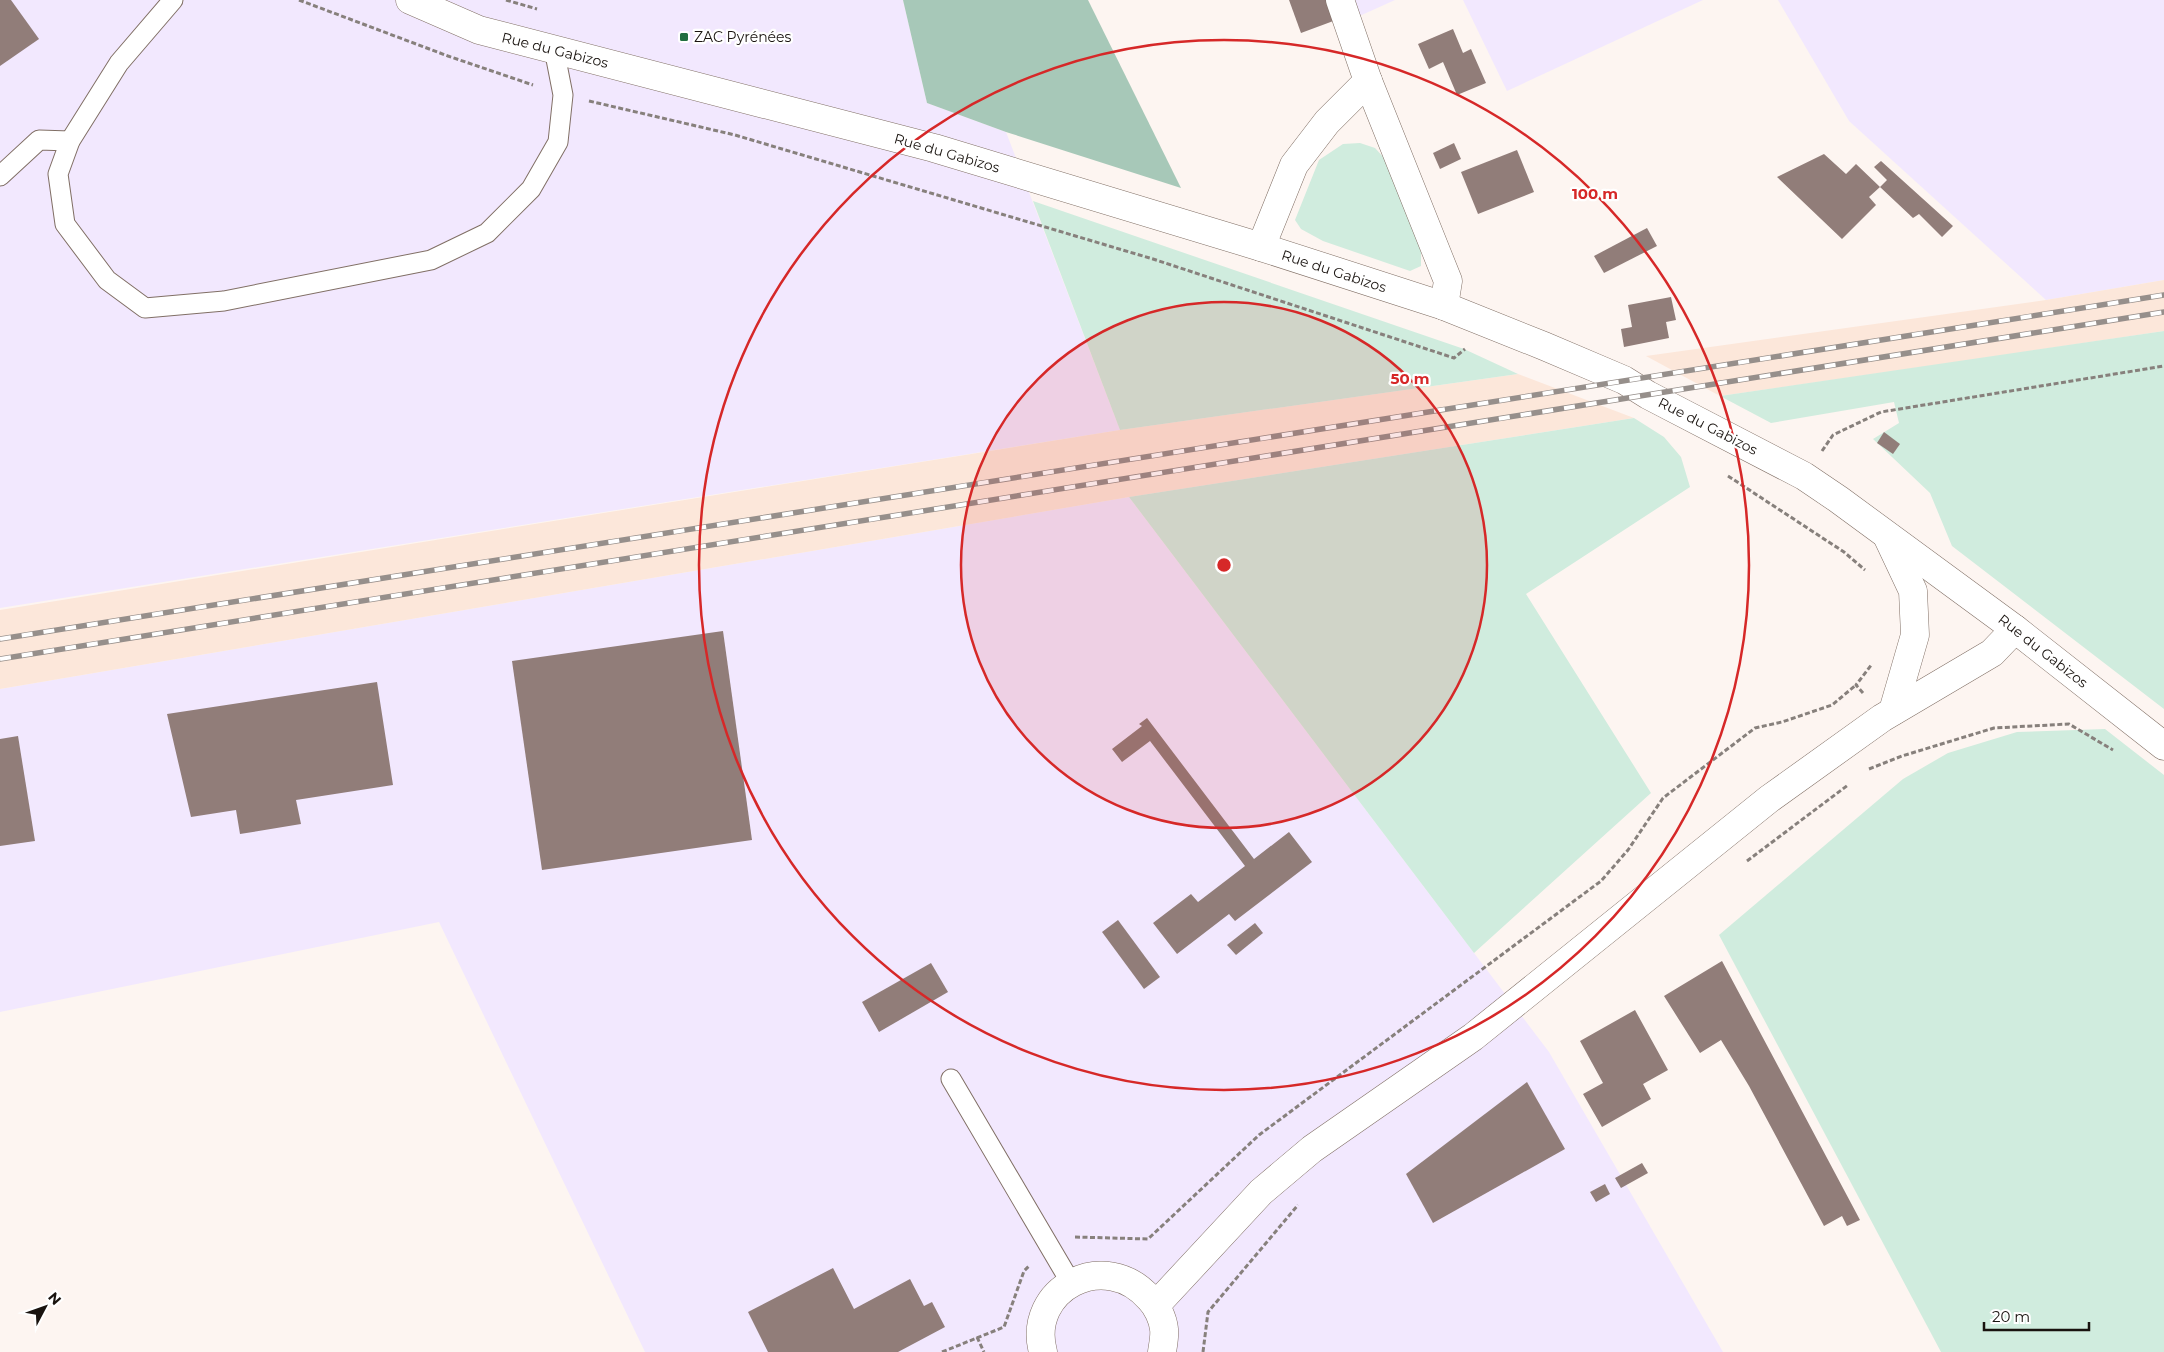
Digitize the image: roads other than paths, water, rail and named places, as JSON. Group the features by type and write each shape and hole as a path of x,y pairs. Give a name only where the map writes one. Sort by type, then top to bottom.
{"street":[{"name":"Rue du Gabizos","path":"410,0 478,30 934,148 1261,247 1444,306 1624,380 1648,395 1804,476 2015,628 2164,746"},
{"path":"1340,0 1368,82 1448,281 1444,306"},
{"path":"1261,247 1294,165 1328,122 1368,82"},
{"path":"1887,534 1913,591 1915,635 1888,714"},
{"path":"1156,1306 1261,1192 1312,1148 1473,1037 1769,799 1888,714 1992,653 2015,628"},
{"path":"1043,1352 1041,1345 1042,1321 1053,1299 1071,1282 1094,1275 1118,1276 1140,1287 1156,1306 1164,1328 1162,1352"}],"lane":[{"path":"172,0 119,64 70,141 58,174 65,224 106,280 145,308 224,301 431,260 487,233 531,189 558,142 563,96 554,49"},
{"path":"0,176 39,140 70,141"},
{"path":"951,1079 1071,1282"}],"railway":[{"path":"0,639 2164,295"},
{"path":"0,659 2164,312"}],"place":[{"name":"ZAC Pyrénées","path":"684,37"}]}
